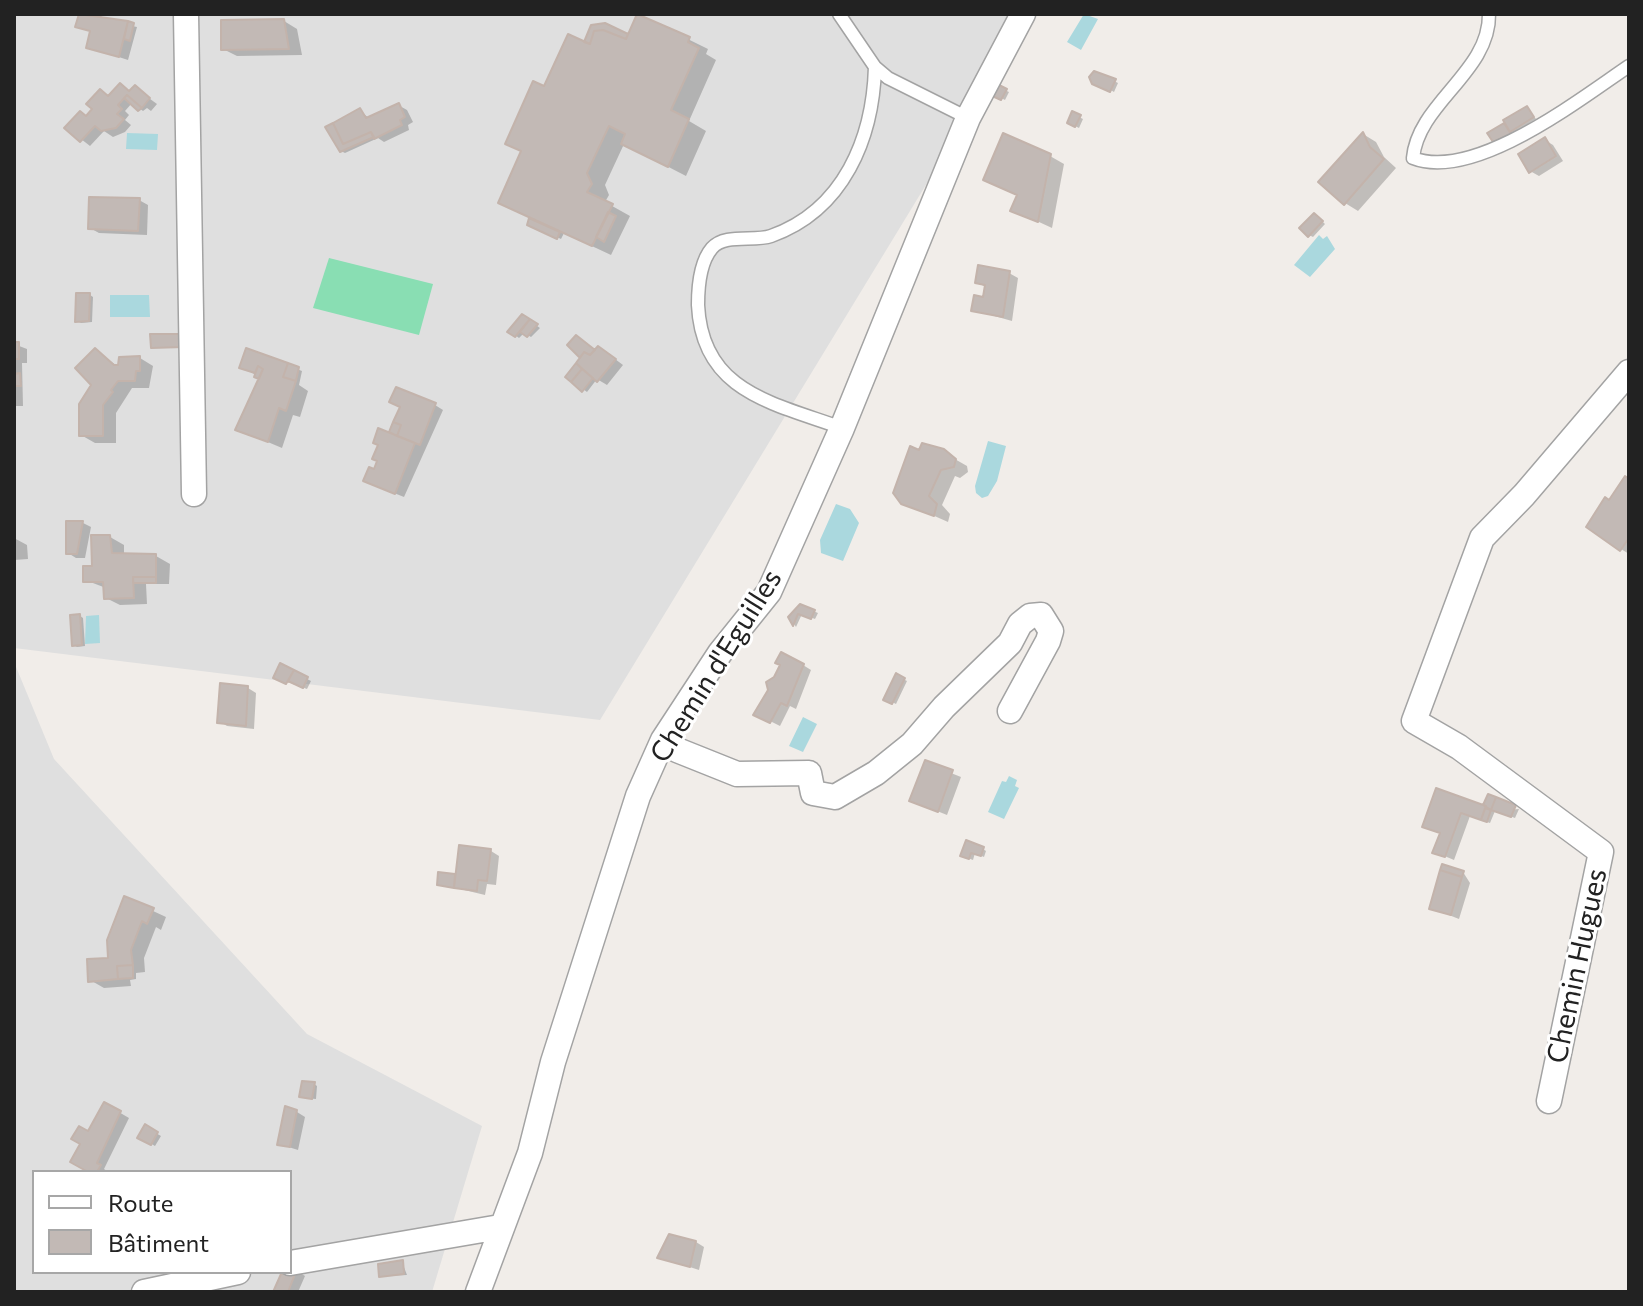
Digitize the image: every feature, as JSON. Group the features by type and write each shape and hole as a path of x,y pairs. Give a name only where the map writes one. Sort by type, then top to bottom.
{"street":[{"path":"186,14 194,494"},
{"name":"Chemin d'Eguilles","path":"478,1292 530,1153 553,1062 638,796 663,740 720,653 769,592 842,428 968,118 1023,14"},
{"name":"Chemin Hugues","path":"1549,1101 1601,852 1459,747 1414,721 1482,538 1524,495 1629,372"},
{"path":"663,740 677,750 737,774 809,773 813,793 835,797 876,773 912,744 944,707 1010,643 1020,624 1030,616 1041,615 1051,631 1048,641 1010,711"},
{"path":"292,1263 500,1227"},
{"path":"144,1292 229,1274"}],"lane":[{"path":"839,14 875,67 904,88 968,118"},
{"path":"1489,14 1489,28 1479,52 1415,138 1413,158 1429,164 1510,142 1629,66"},
{"path":"842,428 751,394 724,376 711,360 701,336 698,289 701,273 713,247 723,241 770,237 812,210 851,172 868,125 875,67"}],"shaded area":[{"path":"14,14 1030,14 600,720 14,648"},
{"path":"14,662 54,759 307,1034 482,1126 432,1292 14,1292"}],"green space":[{"path":"329,258 433,284 419,335 313,308"}],"water":[{"path":"1084,14 1098,19 1081,50 1067,42"},
{"path":"127,133 158,134 157,150 126,149"},
{"path":"1319,235 1323,239 1327,236 1335,249 1310,277 1294,265"},
{"path":"110,295 149,295 150,317 110,317"},
{"path":"988,441 1006,446 997,481 988,496 982,498 976,493 975,486"},
{"path":"836,504 850,509 859,523 843,561 821,553 820,540"},
{"path":"99,615 100,643 85,644 86,616"},
{"path":"803,717 817,724 803,752 789,746"},
{"path":"1009,776 1017,780 1015,786 1019,788 1004,819 988,812 1002,781 1006,782"}],"building":[{"path":"79,14 128,21 119,57 86,48 90,31 75,27"},
{"path":"637,14 690,37 688,42 699,48 671,110 689,119 668,167 621,144 625,134 609,126 587,173 592,184 587,192 613,204 592,246 498,203 521,151 505,144 533,81 544,86 568,34 590,44 594,31 603,30 626,39"},
{"path":"284,19 289,49 221,50 221,20"},
{"path":"128,21 134,23 130,41 124,39"},
{"path":"605,23 628,34 626,39 603,30 594,31 590,44 584,42 591,25"},
{"path":"1094,71 1116,79 1110,92 1092,84 1089,77"},
{"path":"120,83 129,91 135,85 150,98 142,108 127,95 118,105 122,109 117,114 124,119 116,128 101,131 95,126 80,142 64,128 80,111 86,116 92,109 86,104 100,89 108,96"},
{"path":"995,83 1007,89 1001,100 990,95"},
{"path":"127,95 142,108 138,111 124,98"},
{"path":"399,103 405,117 400,120 402,125 374,139 371,132 343,144 333,123 360,108 366,118"},
{"path":"1527,106 1534,117 1510,132 1503,120"},
{"path":"1072,111 1081,115 1075,127 1067,123"},
{"path":"333,123 343,144 371,132 374,137 340,152 325,127"},
{"path":"1504,123 1511,134 1493,142 1487,133"},
{"path":"1363,132 1370,147 1384,159 1344,205 1318,182"},
{"path":"1003,133 1051,154 1038,222 1010,211 1017,195 983,180"},
{"path":"1545,137 1556,156 1529,173 1518,154"},
{"path":"89,197 140,198 138,231 88,229"},
{"path":"608,212 616,216 604,242 596,237"},
{"path":"1314,213 1323,221 1308,237 1299,228"},
{"path":"529,218 560,232 557,239 527,225"},
{"path":"978,265 1010,271 1003,317 971,311 974,295 983,297 985,285 975,283"},
{"path":"76,293 90,293 89,321 75,322"},
{"path":"522,314 530,319 515,337 507,332"},
{"path":"530,319 538,324 527,337 520,332"},
{"path":"150,334 182,334 183,347 151,348"},
{"path":"576,335 595,350 590,355 584,352 580,358 567,345"},
{"path":"14,342 19,342 19,359 14,359"},
{"path":"598,346 616,359 597,382 576,363 584,352 590,355"},
{"path":"95,348 114,365 118,365 119,357 140,356 140,371 136,371 135,381 118,381 111,390 113,392 103,405 103,436 79,436 79,404 91,385 75,368"},
{"path":"246,348 288,363 283,377 296,381 286,411 279,408 268,442 235,430 263,369 258,366 255,373 239,368"},
{"path":"288,363 299,367 296,381 283,377"},
{"path":"576,363 582,369 571,382 565,377"},
{"path":"258,366 263,369 259,379 254,377"},
{"path":"582,369 593,378 582,392 571,382"},
{"path":"20,373 21,386 14,386 14,374"},
{"path":"396,387 436,403 420,445 397,436 401,425 393,422 400,407 389,402"},
{"path":"393,422 401,425 397,436 389,432"},
{"path":"378,428 415,443 395,494 363,481 369,467 374,469 377,461 372,459 378,445 373,443"},
{"path":"922,443 944,449 956,459 954,467 941,470 929,496 937,504 934,516 901,504 893,493 910,446 919,450"},
{"path":"1625,476 1629,479 1629,538 1620,551 1586,527 1605,497 1609,500"},
{"path":"66,521 83,521 77,554 66,554"},
{"path":"91,535 110,535 112,553 156,554 156,577 133,577 134,598 104,599 103,582 83,582 83,566 92,566"},
{"path":"133,577 156,577 156,583 133,583"},
{"path":"800,604 815,610 811,619 798,614 793,626 788,617"},
{"path":"80,614 82,645 72,646 70,615"},
{"path":"781,652 804,664 787,706 781,703 770,723 753,715 768,690 766,682 774,677 780,665 775,663"},
{"path":"280,663 294,670 286,684 273,678"},
{"path":"294,670 308,677 303,688 288,681"},
{"path":"896,673 905,678 892,704 883,700"},
{"path":"220,683 248,686 246,726 217,723"},
{"path":"925,760 953,770 938,812 909,801"},
{"path":"1436,788 1486,806 1481,820 1461,813 1445,857 1432,853 1440,833 1422,827"},
{"path":"1488,794 1496,797 1491,810 1483,805"},
{"path":"1496,797 1516,805 1511,817 1491,810"},
{"path":"1485,808 1491,810 1487,822 1481,820"},
{"path":"966,840 984,847 981,856 971,853 969,859 960,856"},
{"path":"459,845 491,849 487,881 478,880 477,891 454,888"},
{"path":"1442,864 1464,871 1462,877 1440,870"},
{"path":"1440,870 1462,877 1451,915 1429,909"},
{"path":"438,872 455,874 454,888 437,885"},
{"path":"124,896 154,908 147,924 142,921 131,950 133,965 117,966 118,979 88,982 87,959 108,958 107,940"},
{"path":"133,965 133,978 118,979 117,966"},
{"path":"302,1081 315,1082 312,1099 299,1097"},
{"path":"104,1102 121,1111 97,1163 101,1165 98,1170 84,1170 70,1162 80,1144 71,1139 79,1126 88,1131"},
{"path":"285,1106 297,1110 290,1147 277,1145"},
{"path":"145,1124 158,1132 151,1145 137,1138"},
{"path":"669,1234 696,1241 690,1267 657,1258"},
{"path":"403,1260 404,1274 379,1277 378,1264"},
{"path":"297,1269 288,1292 273,1292 281,1274 292,1274 292,1271"}]}
